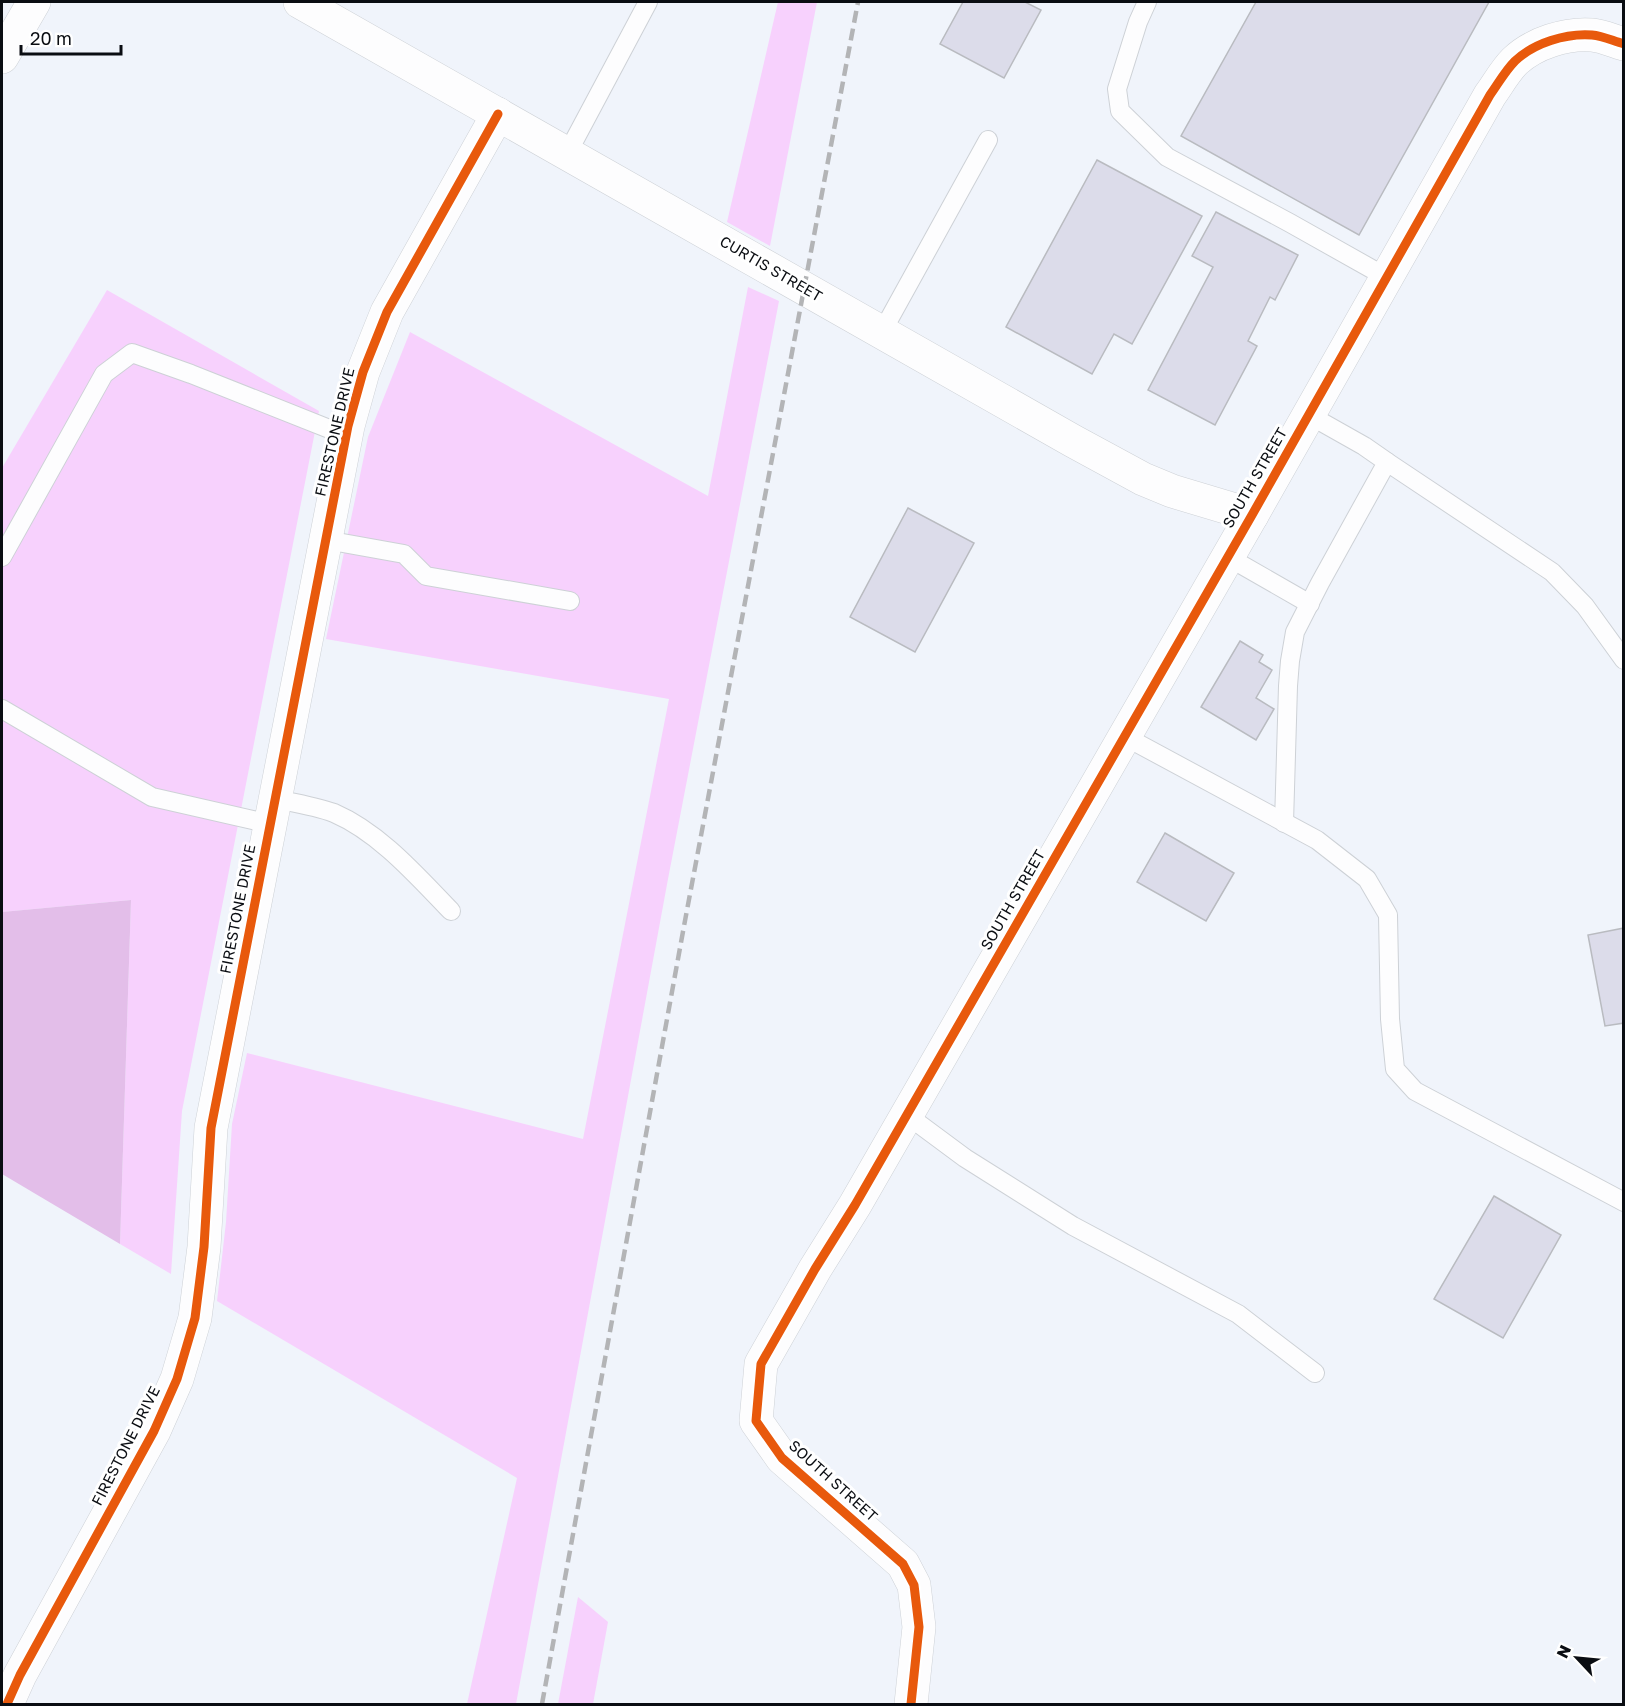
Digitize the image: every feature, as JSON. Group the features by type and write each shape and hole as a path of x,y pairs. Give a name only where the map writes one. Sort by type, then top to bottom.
{"street":[{"path":"2,57 34,2"},
{"name":"CURTIS STREET","path":"300,2 1143,479 1172,491 1252,515"},
{"name":"SOUTH STREET","path":"911,1704 919,1627 914,1585 903,1564 782,1458 756,1421 761,1364 1228,557 1490,95 1514,62 1552,39 1595,35 1623,44"},
{"name":"FIRESTONE DRIVE","path":"7,1704 20,1675 154,1431 177,1379 195,1318 204,1247 211,1128 346,436 363,372 387,312 498,114"}],"lane":[{"path":"567,154 648,2"},
{"path":"1147,2 1138,22 1118,89 1120,111 1167,157 1386,277"},
{"path":"882,332 988,140"},
{"path":"2,557 104,374 132,354 191,374 346,436"},
{"path":"1309,415 1364,446 1552,572 1585,606 1623,660"},
{"path":"1284,823 1290,661 1296,632 1387,462"},
{"path":"326,540 404,554 426,576 570,601"},
{"path":"1228,557 1310,604"},
{"path":"2,709 152,797 273,812 318,808 334,813 359,826 405,863 451,911"},
{"path":"1124,736 1317,840 1367,879 1388,915 1390,1020 1395,1069 1415,1091 1623,1202"},
{"path":"907,1115 964,1158 1073,1226 1238,1314 1315,1373"}],"shaded area":[{"path":"778,2 817,2 770,246 727,222"},
{"path":"748,287 779,301 668,879 516,1704 467,1704 517,1478 217,1301 226,1222 232,1124 247,1053 583,1139 669,699 326,639 368,437 410,332 708,496"},
{"path":"107,290 319,411 182,1111 171,1274 120,1244 131,900 2,912 2,468"},
{"path":"131,900 120,1244 2,1174 2,912"},
{"path":"578,1597 608,1622 593,1704 558,1704"}],"building":[{"path":"963,2 1025,2 1041,10 1004,78 940,44"},
{"path":"1256,2 1489,2 1359,235 1181,136"},
{"path":"1097,160 1202,216 1132,344 1114,334 1092,374 1006,327"},
{"path":"1216,212 1298,255 1275,300 1270,297 1248,341 1257,346 1215,425 1148,390 1213,267 1192,256"},
{"path":"908,508 974,543 915,652 850,617"},
{"path":"1240,641 1263,655 1259,662 1272,670 1256,698 1274,709 1256,740 1201,707"},
{"path":"1165,833 1234,873 1206,921 1137,882"},
{"path":"1624,928 1624,1023 1605,1026 1588,935"},
{"path":"1494,1196 1561,1235 1503,1338 1434,1299"}],"railway":[{"path":"542,1704 684,926 858,2"}],"cycle path":[{"path":"911,1704 919,1627 914,1585 903,1564 782,1458 756,1421 761,1364 1252,515 1490,95 1515,61 1531,49 1551,40 1592,35 1624,44"},
{"path":"7,1704 20,1675 154,1431 177,1379 195,1318 204,1247 211,1128 348,426 363,372 387,312 498,114"}]}
